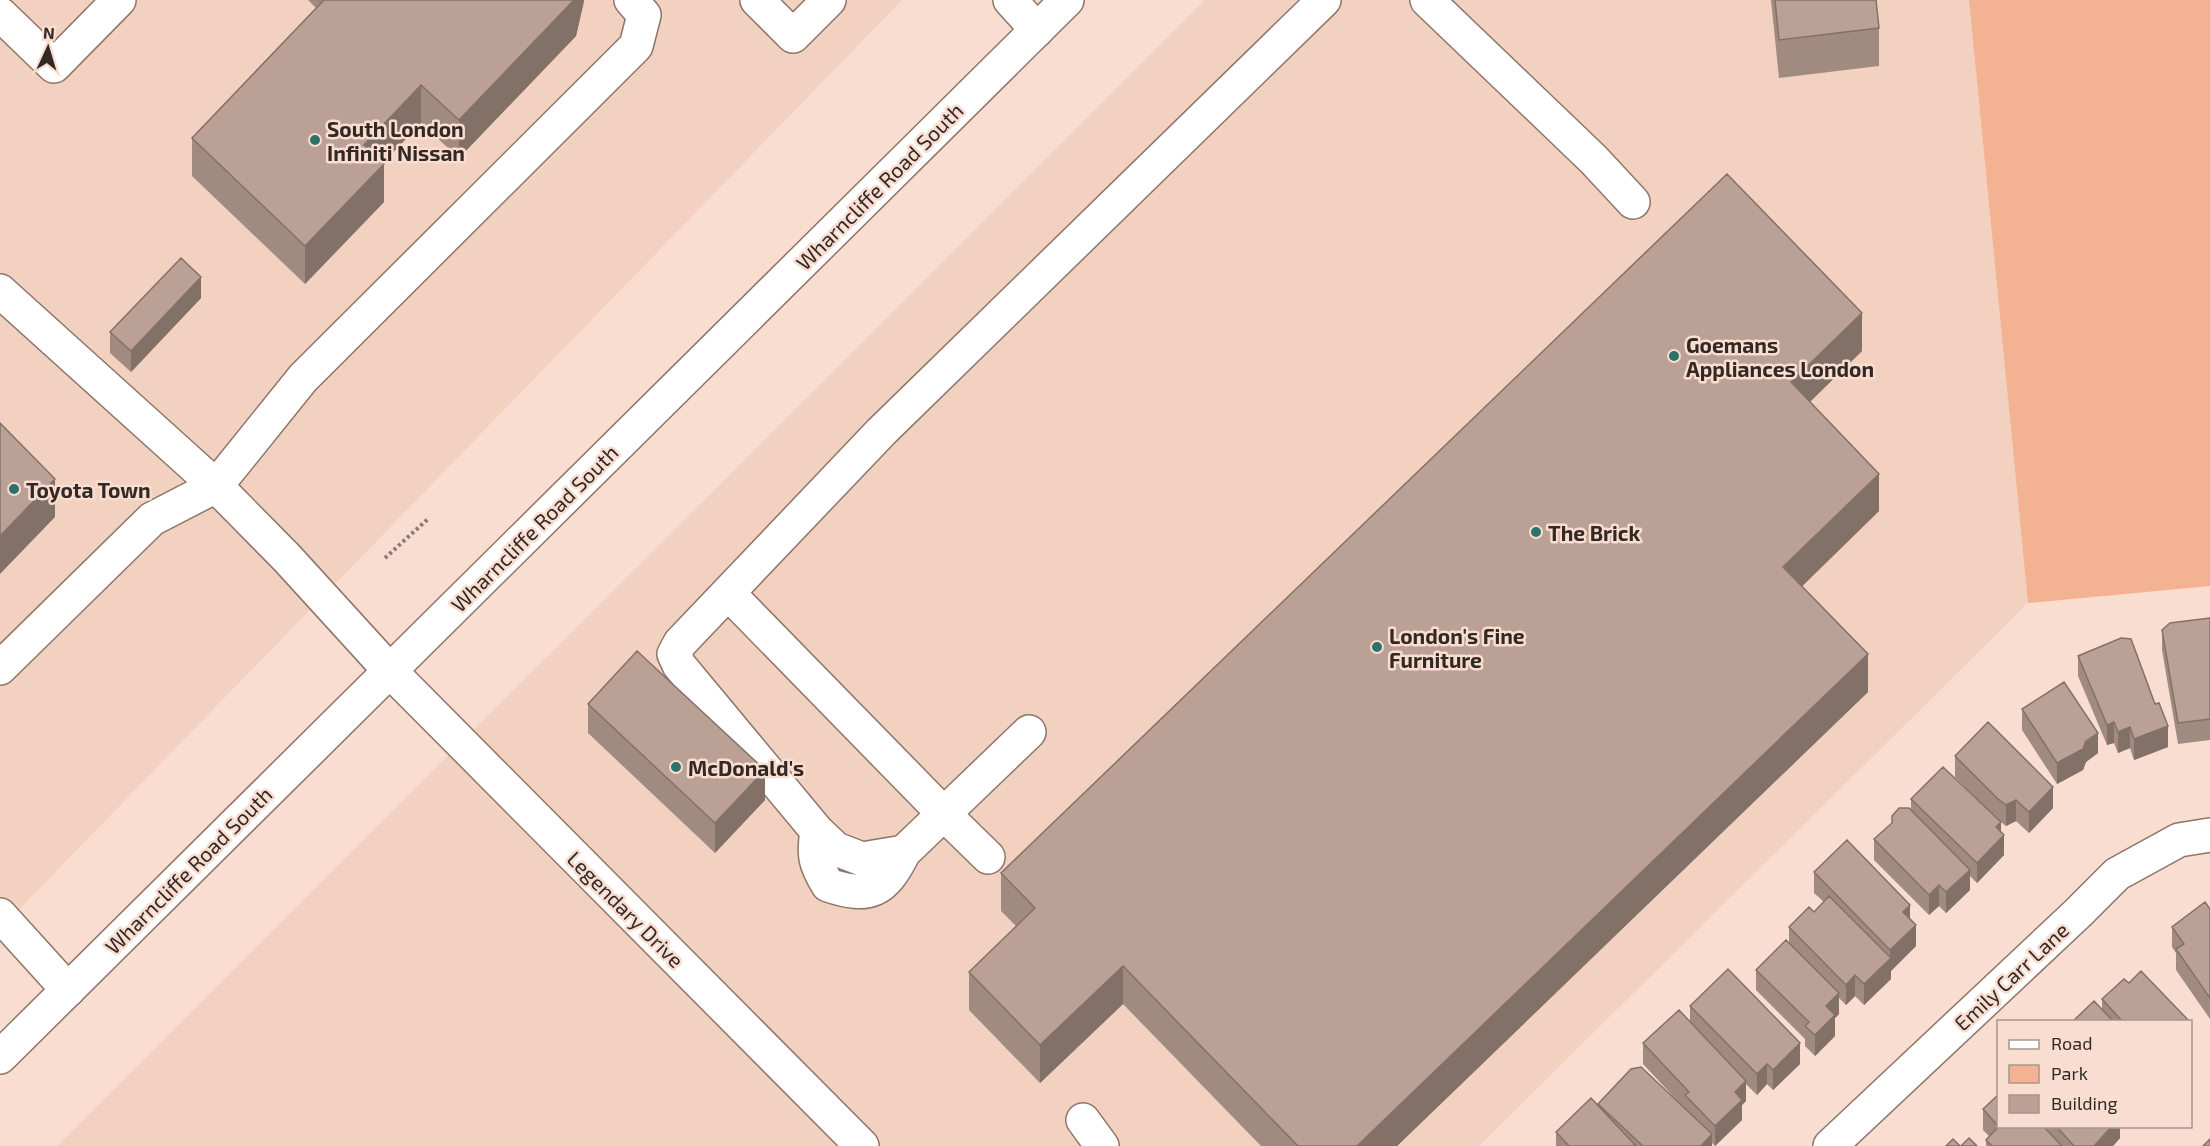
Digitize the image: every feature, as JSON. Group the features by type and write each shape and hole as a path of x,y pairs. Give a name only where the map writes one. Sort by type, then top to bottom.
{"main road":[{"path":"0,14 54,66 119,0"},
{"path":"0,668 152,519 216,486 303,378 636,46 644,15 631,0"},
{"path":"757,0 793,36 829,0"},
{"path":"1010,0 1037,30"},
{"name":"Wharncliffe Road South","path":"0,1057 1067,0"},
{"path":"1029,732 904,852 862,859 836,849 817,831 679,665 674,654 680,643 881,432 1324,0"},
{"path":"1427,0 1594,160 1633,202"},
{"name":"Legendary Drive","path":"0,291 216,486 287,558 390,671 862,1146"},
{"path":"729,594 988,857"},
{"name":"Emily Carr Lane","path":"1830,1146 2078,914 2117,874 2179,840 2210,834"},
{"path":"0,915 68,990"},
{"path":"1083,1120 1102,1146"}],"path":[{"path":"385,558 429,518"}],"shaded area":[{"path":"0,0 902,0 0,929"},
{"path":"1205,0 1969,0 2028,603 1479,1146 57,1146"}],"green space":[{"path":"1969,0 2210,0 2210,586 2028,603"}],"building":[{"name":"South London Infiniti Nissan","path":"324,0 574,0 459,120 421,85 364,145 384,164 305,246 192,138"},
{"path":"1775,0 1876,0 1879,28 1779,40"},
{"path":"1727,174 1862,313 1791,382 1879,474 1783,567 1868,654 1357,1146 1298,1146 1123,966 1040,1045 969,972 1035,908 1001,873"},
{"path":"181,258 201,277 131,351 110,332"},
{"path":"0,423 55,479 0,536"},
{"path":"2210,618 2210,719 2178,723 2162,630 2170,623"},
{"path":"2121,638 2131,639 2155,704 2159,703 2168,726 2134,739 2130,727 2118,732 2114,722 2107,725 2078,656"},
{"name":"McDonald's","path":"637,651 765,770 715,823 588,704"},
{"path":"2064,682 2098,733 2086,741 2083,749 2057,763 2022,709"},
{"path":"1988,722 2053,787 2029,812 2016,800 2006,805 1998,799 1955,756"},
{"path":"1943,767 2001,822 1996,827 2004,835 1977,863 1911,799"},
{"path":"1899,808 1909,808 1970,870 1946,892 1939,885 1929,895 1874,839 1892,823 1892,816"},
{"path":"1847,840 1910,905 1903,912 1916,925 1890,950 1814,872"},
{"path":"1829,896 1891,958 1864,984 1855,975 1846,985 1789,927 1809,907 1814,912"},
{"path":"2205,902 2210,909 2210,998 2176,949 2184,944 2172,927"},
{"path":"1786,940 1839,993 1826,1006 1835,1015 1815,1035 1805,1026 1809,1022 1756,970"},
{"path":"1728,969 1800,1043 1773,1070 1767,1064 1757,1074 1690,1006"},
{"path":"2141,971 2188,1020 2121,1020 2102,999 2124,979 2129,983"},
{"path":"2094,1001 2112,1020 2074,1020"},
{"path":"1679,1010 1746,1081 1735,1092 1742,1100 1715,1126 1685,1095 1689,1092 1643,1043"},
{"path":"1641,1067 1712,1134 1701,1146 1643,1146 1598,1104 1631,1069"},
{"path":"1997,1096 1997,1125 1983,1109"},
{"path":"1591,1098 1636,1146 1569,1146 1556,1132"},
{"path":"1997,1128 2045,1128 2062,1146 1992,1146 1986,1140"},
{"path":"2058,1128 2110,1128 2094,1146 2074,1146"},
{"path":"1969,1138 1977,1146 1961,1146"},
{"path":"1953,1139 1960,1146 1946,1146"},
{"path":"2210,1139 2210,1146 2203,1146"}],"place":[{"name":"South London Infiniti Nissan","path":"315,140"},
{"name":"Goemans Appliances London","path":"1674,356"},
{"name":"Toyota Town","path":"14,489"},
{"name":"The Brick","path":"1536,532"},
{"name":"London's Fine Furniture","path":"1377,647"},
{"name":"McDonald's","path":"676,767"}]}
